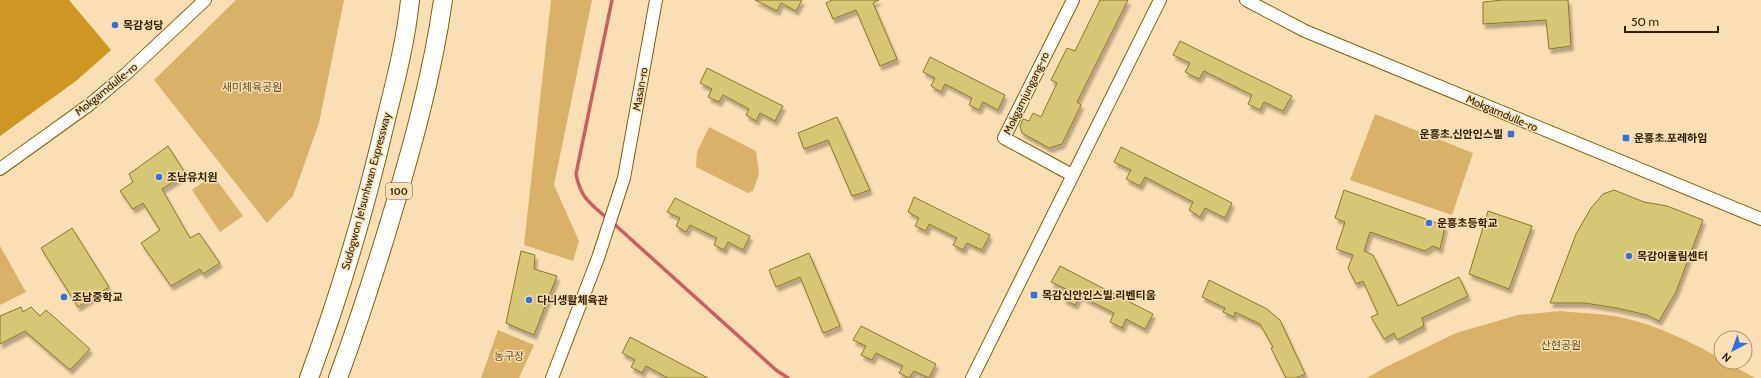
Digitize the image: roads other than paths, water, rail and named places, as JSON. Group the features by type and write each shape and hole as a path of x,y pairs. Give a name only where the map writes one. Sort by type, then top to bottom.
{"highway":[{"name":"Sudogwon Je1sunhwan Expressway","path":"309,378 326,331 376,163 407,33 410,0"},
{"name":"100","path":"338,378 356,330 408,161 438,31 443,0"}],"street":[{"name":"Mokgamdulle-ro","path":"0,169 89,105 127,73 205,0"},
{"name":"Masan-ro","path":"552,378 598,256 624,178 656,0"},
{"name":"Mokgamjungang-ro","path":"1072,175 1004,138 1073,0"},
{"path":"972,378 1160,0"},
{"name":"Mokgamdulle-ro","path":"1246,0 1304,31 1761,219"}],"waterway":[{"path":"608,219 587,200 578,182 576,174 612,0"},
{"path":"613,223 776,370 788,378"}],"place":[{"name":"목감성당","path":"115,25"},
{"name":"운흥초.신안인스빌","path":"1511,134"},
{"name":"운흥초.포레하임","path":"1626,138"},
{"name":"조남유치원","path":"159,177"},
{"name":"운흥초등학교","path":"1429,223"},
{"name":"목감어울림센터","path":"1629,256"},
{"name":"목감신안인스빌.리벤티움","path":"1034,295"},
{"name":"조남중학교","path":"64,297"},
{"name":"다니생활체육관","path":"529,300"}],"park label":[{"name":"새미체육공원","path":"252,87"},
{"name":"산현공원","path":"1561,345"},
{"name":"농구장","path":"509,356"}]}
